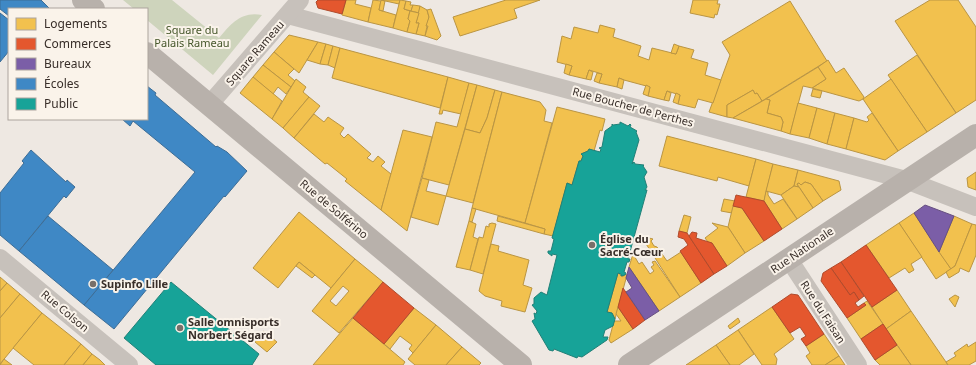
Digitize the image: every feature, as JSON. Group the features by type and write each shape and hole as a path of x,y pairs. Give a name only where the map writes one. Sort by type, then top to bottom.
{"main road":[{"path":"83,0 93,8"},
{"name":"Rue de Solférino","path":"148,54 521,365"},
{"name":"Rue Nationale","path":"629,365 788,258 976,135"}],"street":[{"name":"Square Rameau","path":"209,105 300,0"},
{"name":"Rue Boucher de Perthes","path":"288,14 906,180 976,207"},
{"name":"Rue Colson","path":"0,258 129,365"},
{"name":"Rue du Faisan","path":"788,258 858,365"}],"green space":[{"name":"Square du Palais Rameau","path":"123,0 172,0 219,38 232,24 242,17 255,14 262,15 213,75 148,21 148,8 133,8"}],"building: Logements":[{"path":"346,0 356,0 355,4 371,8 368,22 342,15"},
{"path":"373,0 381,1 379,10 396,15 393,28 368,22"},
{"path":"381,0 385,1 383,11 379,10"},
{"path":"381,0 400,0 399,4"},
{"path":"400,0 406,1 404,9 410,11 408,19 410,21 407,32 393,28"},
{"path":"506,0 540,0 514,9 517,18 460,36 453,17"},
{"path":"693,0 718,0 717,4 720,4 717,15 715,14 714,18 690,13"},
{"path":"930,0 958,0 976,27 976,100 956,113 895,21"},
{"path":"406,1 411,2 410,5 413,5 411,11 404,9"},
{"path":"790,1 827,61 762,101 753,90 727,105 727,117 709,112 730,55 722,42"},
{"path":"413,5 420,6 419,13 411,11"},
{"path":"420,6 427,10 429,17 425,36 416,34 419,23 416,23"},
{"path":"431,9 441,36 437,40 425,36 429,17 427,10"},
{"path":"410,11 419,13 416,23 419,23 416,34 407,32 410,21 408,19"},
{"path":"600,25 615,29 613,37 641,46 638,56 649,60 652,48 676,54 679,46 694,50 691,58 708,63 705,75 721,80 713,103 698,99 695,108 678,104 680,95 667,91 664,100 648,96 650,87 619,78 617,87 599,83 602,74 589,70 586,79 569,75 572,66 557,62 562,36 571,39 574,27 598,33"},
{"path":"289,35 318,42 299,73 274,52"},
{"path":"318,42 326,44 320,64 307,60"},
{"path":"326,44 333,46 328,65 320,64"},
{"path":"674,44 679,46 676,54 671,53"},
{"path":"333,46 340,48 335,68 328,65"},
{"path":"340,48 448,77 440,108 332,78"},
{"path":"274,52 294,69 288,75 295,81 291,87 263,65"},
{"path":"917,55 956,113 927,132 888,75"},
{"path":"828,60 836,73 844,68 864,97 863,99 859,101 812,88 826,79 818,67"},
{"path":"566,64 572,66 569,75 564,73"},
{"path":"263,65 291,87 286,94 278,87 273,94 253,77"},
{"path":"818,67 826,79 812,88 803,86 790,134 781,131 783,122 781,117 767,113 770,100 766,99"},
{"path":"589,70 593,72 591,80 586,79"},
{"path":"597,73 602,74 599,83 594,81"},
{"path":"253,77 282,101 272,119 240,93"},
{"path":"448,77 469,83 461,114 443,110 442,114 439,114"},
{"path":"619,78 624,80 622,89 617,87"},
{"path":"296,79 306,87 303,92 309,97 283,128 272,119"},
{"path":"891,79 927,132 898,151 863,99"},
{"path":"469,83 477,85 449,185 422,178 436,122 457,127"},
{"path":"477,85 495,90 487,118 480,133 465,129"},
{"path":"646,85 650,87 648,96 643,94"},
{"path":"813,89 822,91 820,98 811,96"},
{"path":"495,90 502,92 473,203 446,196 465,129 480,133 487,118"},
{"path":"753,90 762,101 733,118 727,117 727,105"},
{"path":"667,91 671,93 669,101 664,100"},
{"path":"502,92 540,102 546,110 544,121 552,123 525,223 472,208"},
{"path":"676,93 680,95 678,104 673,102"},
{"path":"309,97 320,106 294,138 283,128"},
{"path":"766,99 770,100 767,113 781,117 783,122 781,131 733,118"},
{"path":"798,103 817,108 809,138 790,134"},
{"path":"557,107 605,119 594,151 589,149 581,154 583,156 581,161 579,161 572,185 567,183 553,236 544,234 545,229 525,223"},
{"path":"817,108 835,113 827,144 809,138"},
{"path":"835,113 854,118 846,149 827,144"},
{"path":"872,113 898,151 885,160 846,149 854,118 867,122 869,120 867,117"},
{"path":"314,114 324,122 328,117 344,128 340,134 344,138 348,134 371,154 367,158 373,162 378,156 385,162 381,166 391,174 381,210 345,181 347,179 327,163 325,164 294,138"},
{"path":"403,130 432,137 407,231 381,210"},
{"path":"667,136 756,159 749,186 718,177 717,181 659,166"},
{"path":"756,159 773,164 764,201 746,197"},
{"path":"773,164 798,170 794,186 781,195 766,191"},
{"path":"798,170 839,181 841,190 823,201 811,184 805,182 801,185 799,183 797,184 799,187 794,186"},
{"path":"976,172 976,190 968,187 967,178"},
{"path":"422,178 429,180 426,191 446,196 438,225 411,217"},
{"path":"805,182 811,184 823,201 813,208 797,184 799,183 801,185"},
{"path":"794,186 799,187 813,208 797,219 781,195"},
{"path":"766,191 774,204 783,199 797,219 782,229 764,201"},
{"path":"724,199 735,201 732,213 721,211"},
{"path":"733,206 742,208 764,241 745,253 728,227"},
{"path":"472,208 476,209 472,222 469,221"},
{"path":"299,212 355,259 331,288 299,262 278,288 253,268"},
{"path":"914,213 951,269 936,279 899,223"},
{"path":"684,215 691,217 687,233 679,231"},
{"path":"498,216 545,229 544,234 497,221"},
{"path":"954,216 972,224 955,266 951,269 939,252"},
{"path":"469,221 476,224 473,237 478,239 470,270 456,267"},
{"path":"712,223 728,227 745,253 727,266 712,243 708,242 705,238 718,228"},
{"path":"899,223 922,257 911,264 914,270 909,273 905,268 889,278 866,245"},
{"path":"489,224 496,224 483,274 470,270 479,237 483,238 486,226 489,227"},
{"path":"972,224 976,225 976,255 969,272 960,268 959,272 949,278 946,272 955,266"},
{"path":"641,236 653,239 651,241 654,246 657,247 667,261 681,252 701,283 680,297"},
{"path":"491,244 499,246 498,251 529,260 523,285 532,288 525,312 501,306 502,301 485,296 479,291"},
{"path":"633,254 639,264 642,262 650,274 654,271 651,267 654,265 652,262 655,261 680,297 659,311 629,267"},
{"path":"355,259 383,282 339,333 312,311","holes":["343,286 349,291 336,306 330,301"]},
{"path":"299,262 315,275 312,278 296,266"},
{"path":"618,273 623,277 623,274 627,275 615,319 612,313 607,312"},
{"path":"0,277 7,283 0,291"},
{"path":"7,283 20,294 0,318 0,291"},
{"path":"897,290 911,311 886,329 872,307"},
{"path":"20,294 42,313 0,364 0,318"},
{"path":"955,295 959,297 955,307 949,299"},
{"path":"867,301 883,324 861,339 847,318 866,305 864,303"},
{"path":"618,307 633,329 611,343 609,340 614,321 621,321 616,314"},
{"path":"772,307 794,339 774,354 777,359 776,365 762,365 738,330"},
{"path":"414,308 436,325 413,353 409,349 412,345 400,336 390,349 384,344"},
{"path":"911,311 948,365 911,365 886,329"},
{"path":"42,313 81,344 64,365 34,365 13,348"},
{"path":"353,318 405,362 403,365 313,365"},
{"path":"738,318 740,322 730,329 728,326"},
{"path":"436,325 462,347 446,365 415,365 408,359"},
{"path":"738,330 754,354 739,365 730,365 716,345"},
{"path":"263,331 277,342 267,352 255,342"},
{"path":"824,334 839,356 825,365 812,365 806,356 810,353 806,346"},
{"path":"976,342 976,361 969,365 948,365 946,362 956,356 954,353 967,344 968,347"},
{"path":"81,344 92,354 83,365 64,365"},
{"path":"716,345 730,365 686,365"},
{"path":"897,345 911,365 880,365 875,360"},
{"path":"462,347 481,363 479,365 446,365"},
{"path":"92,354 100,360 105,365 83,365"},
{"path":"839,356 845,365 825,365"},
{"path":"4,359 12,365 0,365"}],"building: Commerces":[{"path":"318,0 346,0 342,14 318,8 316,2"},
{"path":"736,195 764,201 782,229 764,241 742,208 733,206"},
{"path":"679,231 687,233 714,274 701,283 680,251 688,245 684,239 678,237"},
{"path":"692,232 697,233 696,238 712,243 727,266 714,274 689,236"},
{"path":"866,245 897,290 872,307 841,262"},
{"path":"841,262 864,296 859,300 854,292 850,295 831,268"},
{"path":"831,268 850,295 854,292 859,300 855,303 858,307 864,303 866,305 847,318 821,281 823,273"},
{"path":"383,282 414,308 384,344 353,318"},
{"path":"623,288 645,320 633,329 618,307"},
{"path":"791,294 798,295 824,334 806,346 801,339 806,336 800,327 790,333 772,307"},
{"path":"883,324 897,345 875,360 861,339"}],"building: Bureaux":[{"path":"925,205 954,216 939,252 914,213"},
{"path":"629,267 659,311 645,320 626,292 632,288 626,278"}],"building: Écoles":[{"path":"0,0 41,0 49,8 8,8 8,15 0,9"},
{"path":"0,13 8,19 8,52 0,62"},
{"path":"148,87 156,93 155,95 216,147 217,146 227,152 247,171 225,197 224,196 114,329 84,305 195,172 133,121 130,126 123,120 148,120"},
{"path":"31,150 66,182 67,180 75,187 66,198 64,196 19,251 0,235 0,193 24,163 22,161"},
{"path":"48,216 113,270 84,305 19,251"}],"building: Public":[{"name":"Église du Sacré-Cœur","path":"620,122 628,126 630,124 630,127 637,131 639,140 632,164 634,162 635,164 644,165 643,166 647,172 644,177 647,187 645,190 647,190 628,259 630,259 629,262 627,262 624,272 626,273 625,275 621,276 621,274 618,273 607,312 612,313 615,319 613,326 605,330 603,337 608,337 607,340 582,357 578,356 577,358 554,349 553,351 549,350 532,321 535,319 534,313 536,314 537,311 532,305 534,304 534,298 541,292 547,295 557,255 552,254 552,256 548,253 548,251 551,251 554,239 552,238 567,183 572,185 579,161 581,161 583,156 581,154 589,149 600,152 601,149 599,148 602,147 605,131 612,126 612,124 620,124"},
{"name":"Salle omnisports Norbert Ségard","path":"171,282 259,354 252,365 156,365 124,338"}],"place":[{"name":"Église du Sacré-Cœur","path":"592,245"},
{"name":"Supinfo Lille","path":"93,284"},
{"name":"Salle omnisports Norbert Ségard","path":"180,328"}]}
